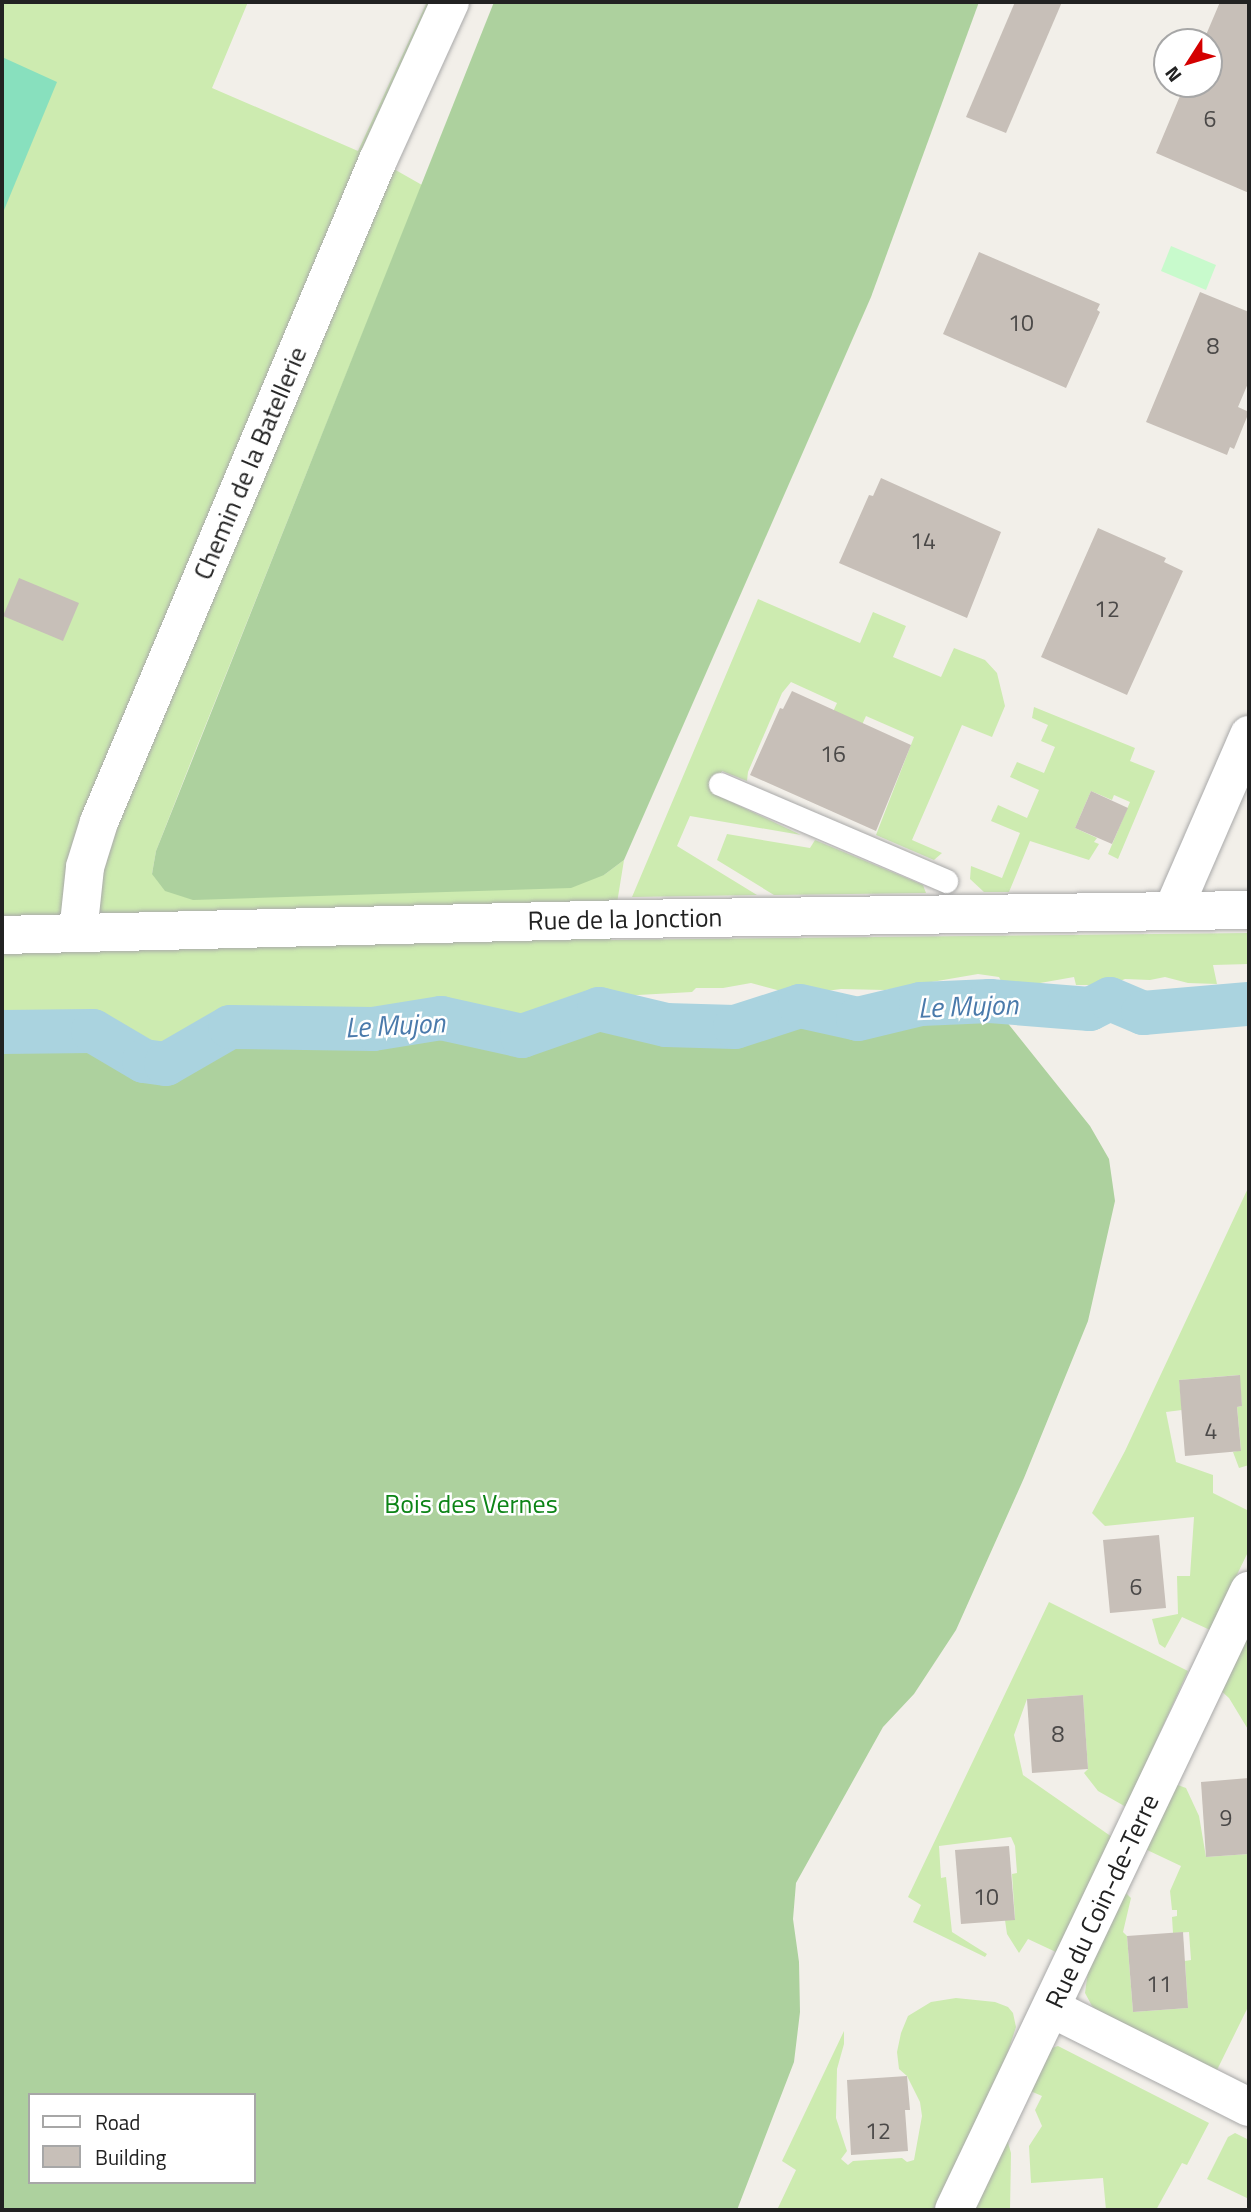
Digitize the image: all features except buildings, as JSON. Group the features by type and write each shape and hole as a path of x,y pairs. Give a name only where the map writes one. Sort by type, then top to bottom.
{"street":[{"name":"Chemin de la Batellerie","path":"78,933 85,867 99,822 378,160 450,2"},
{"path":"1173,910 1249,735"},
{"name":"Rue de la Jonction","path":"2,935 615,919 1249,910"},
{"name":"Rue du Coin-de-Terre","path":"954,2210 1249,1591"},
{"path":"1051,2008 1249,2107"}],"lane":[{"path":"720,784 946,881"}],"green space":[{"path":"2,2 248,2 212,88 358,151 427,2 434,2 378,160 422,185 192,759 156,851 152,874 604,875 624,860 611,940 1249,933 1249,964 1213,965 1217,984 1188,983 1165,977 1150,980 1125,979 1110,985 1076,985 1074,977 1040,983 1032,988 1006,991 999,977 978,974 885,990 841,989 796,995 751,983 723,988 696,988 692,992 602,997 599,1009 522,1036 441,1018 373,1029 231,1027 166,1064 144,1061 93,1031 2,1032"},
{"path":"494,2 979,2 871,297 624,860 604,875 571,888 193,900 165,891 152,874 156,851"},
{"path":"2,57 57,82 2,215"},
{"path":"1171,246 1216,265 1206,290 1161,271"},
{"path":"758,599 860,643 873,612 906,626 893,657 941,677 954,648 985,660 997,673 1005,706 992,737 962,725 912,840 942,853 934,860 876,835 914,737 866,716 861,727 832,714 837,703 791,682 782,693 748,772 747,781 722,771 712,793 801,835 690,816 677,846 757,895 632,897"},
{"path":"1034,707 1135,748 1130,761 1155,771 1118,859 1108,854 1130,802 1114,795 1112,800 1091,791 1075,828 1097,838 1094,842 1099,844 1089,860 1030,841 1009,892 984,892 970,879 971,866 1002,878 1020,833 991,821 998,805 1027,818 1039,790 1010,777 1017,762 1044,773 1055,747 1041,741 1048,725 1032,718"},
{"path":"727,834 810,848 815,840 923,885 926,893 774,895 717,860"},
{"name":"Bois des Vernes","path":"990,1001 1090,1126 1109,1159 1115,1201 1088,1321 1024,1478 956,1630 914,1694 883,1727 796,1883 793,1919 799,1962 800,2012 794,2062 737,2210 2,2210 2,1032 93,1031 144,1061 166,1064 230,1027 373,1029 441,1018 522,1036 599,1009 666,1025 735,1027 800,1006 858,1019 921,1004"},
{"path":"1249,1186 1249,1465 1239,1468 1233,1452 1241,1450 1237,1407 1242,1406 1239,1375 1179,1380 1182,1410 1166,1412 1176,1462 1213,1475 1213,1493 1249,1511 1249,1550 1210,1630 1182,1617 1165,1648 1159,1644 1152,1619 1178,1614 1177,1576 1190,1576 1194,1517 1105,1526 1092,1513 1125,1451"},
{"path":"1049,1602 1188,1671 1126,1807 1098,1791 1084,1773 1088,1769 1083,1695 1027,1699 1014,1735 1023,1775 1112,1837 1058,1953 1028,1939 1019,1953 1007,1934 1005,1920 1015,1919 1012,1874 1017,1873 1015,1846 1011,1837 939,1846 941,1878 946,1877 952,1932 987,1954 985,1957 913,1922 921,1905 908,1897"},
{"path":"1249,1626 1249,1731 1229,1698 1219,1689"},
{"path":"1175,1784 1186,1788 1199,1816 1206,1857 1249,1854 1249,2005 1216,2072 1103,2016 1092,2006 1085,1993 1089,1964 1125,1892 1131,1898 1123,1932 1127,1936 1133,2012 1188,2008 1185,1961 1191,1960 1189,1932 1173,1933 1172,1917 1177,1916 1177,1910 1172,1910 1170,1891 1181,1866 1145,1849"},
{"path":"956,1998 995,2002 1008,2007 1013,2013 1016,2027 1001,2073 933,2210 777,2210 796,2170 782,2161 844,2031 844,2044 837,2069 836,2118 847,2151 841,2159 848,2165 853,2161 902,2158 907,2162 914,2160 922,2116 920,2102 907,2076 899,2069 897,2052 901,2033 908,2016 931,2002"},
{"path":"1058,2046 1209,2123 1187,2165 1182,2163 1156,2210 1106,2210 1103,2178 1031,2183 1029,2146 1042,2126 1035,2110 1042,2096 1028,2090 1052,2048"},
{"path":"1235,2133 1249,2140 1249,2199 1207,2179 1228,2137"},
{"path":"1007,2139 1011,2153 1010,2210 972,2210"}],"waterway":[{"name":"Le Mujon","path":"2,1032 93,1031 144,1061 166,1064 230,1027 373,1029 441,1018 522,1036 599,1009 666,1025 735,1027 800,1006 858,1019 921,1004 990,1001 1090,1009 1110,999 1143,1013 1249,1004"}]}
